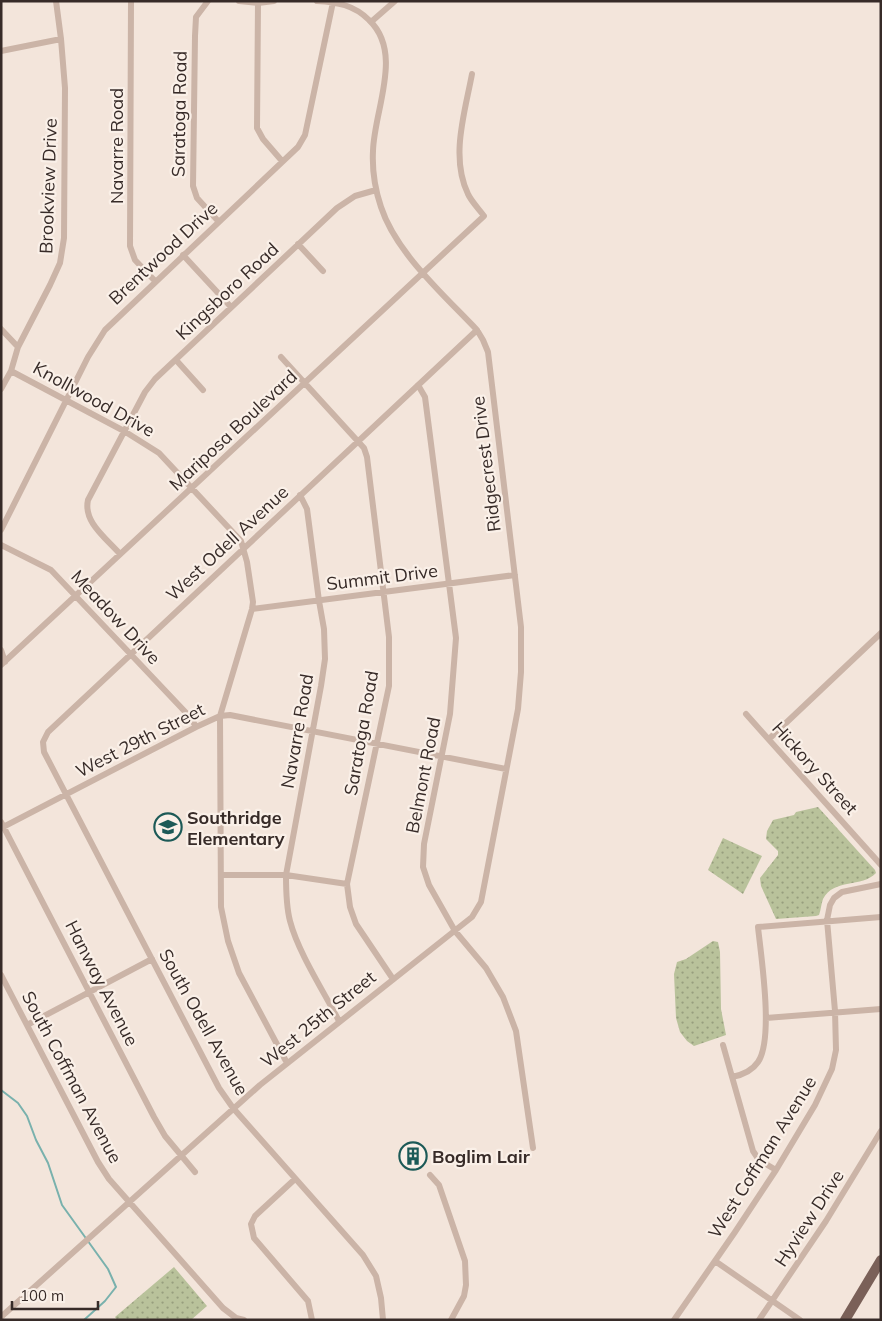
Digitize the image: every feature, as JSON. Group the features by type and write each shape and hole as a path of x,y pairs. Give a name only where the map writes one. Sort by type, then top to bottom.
{"main road":[{"path":"845,1320 881,1260"}],"street":[{"name":"Brookview Drive","path":"1,388 11,371 18,347 60,263 64,238 66,88 62,39 56,1"},
{"name":"Navarre Road","path":"131,1 130,246 135,260 155,281"},
{"name":"Saratoga Road","path":"208,1 196,17 193,186 197,198 219,222"},
{"path":"239,1 258,3 274,1"},
{"name":"Ridgecrest Drive","path":"317,1 333,2 354,8 371,22 382,38 386,54 373,150 376,190 388,223 404,249 477,330 484,340 488,352 521,627 521,672 518,708 481,902 472,917 455,931"},
{"path":"371,22 395,1"},
{"name":"Brentwood Drive","path":"1,530 96,343 105,330 298,146 305,135 333,2"},
{"path":"258,3 257,128 262,139 282,161"},
{"path":"1,50 62,39"},
{"name":"Mariposa Boulevard","path":"3,664 484,216 468,194 460,171 461,131 472,74"},
{"name":"Kingsboro Road","path":"120,554 90,521 87,507 88,500 145,392 155,379 345,202 362,193 376,190"},
{"name":"Kingsboro Road","path":"298,244 323,271"},
{"path":"183,255 231,307"},
{"path":"1,329 18,347"},
{"name":"West Odell Avenue","path":"67,794 44,752 43,742 48,732 477,330"},
{"name":"Saratoga Road","path":"281,357 364,448 367,457 389,637 389,686 347,884 350,907 356,924 393,978"},
{"name":"Kingsboro Road","path":"176,360 203,390"},
{"name":"Knollwood Drive","path":"11,371 124,431 159,453 241,541 247,562 253,602 220,716 222,916 239,973 286,1063"},
{"name":"Belmont Road","path":"418,385 424,397 456,638 455,671 450,714 424,844 423,867 429,885 455,931 486,968 503,997 516,1031 533,1148"},
{"name":"Navarre Road","path":"300,495 307,509 318,600 324,629 325,659 286,875 288,912 294,934 339,1021"},
{"name":"Meadow Drive","path":"1,544 52,570 191,718 196,727"},
{"name":"Summit Drive","path":"252,609 515,575"},
{"path":"769,739 881,633"},
{"path":"1,650 3,664"},
{"name":"Hickory Street","path":"746,714 881,865"},
{"name":"West 29th Street","path":"2,826 220,716 230,715 312,730 506,769"},
{"name":"South Odell Avenue","path":"67,794 219,1088 233,1108 363,1255 376,1276 381,1298 382,1320"},
{"name":"Hanway Avenue","path":"2,826 154,1117 165,1136 181,1156"},
{"path":"221,875 286,875 347,884"},
{"name":"West Coffman Avenue","path":"674,1320 776,1170 815,1105 832,1069 836,1050 836,1012 827,920 830,905 834,898 842,892 881,884"},
{"path":"732,1078 752,1070 759,1061 765,1043 766,1018 758,927 881,917"},
{"name":"West 25th Street","path":"1,1317 233,1108 286,1063 455,931"},
{"path":"27,1025 152,960"},
{"name":"South Coffman Avenue","path":"1,975 98,1162 109,1179 223,1308 236,1318 244,1320"},
{"path":"766,1018 881,1009"},
{"path":"723,1046 753,1151 760,1160 776,1170"},
{"name":"Hyview Drive","path":"760,1320 826,1221 881,1131"},
{"path":"181,1156 195,1172"},
{"path":"430,1175 439,1185 465,1261 466,1285 464,1296 451,1320"},
{"path":"295,1179 255,1216 252,1224 254,1238 308,1301 312,1320"},
{"path":"715,1261 800,1320"}],"green space":[{"path":"818,807 876,873 870,878 834,888 828,892 823,899 819,915 776,919 761,886 760,878 778,855 778,851 766,839 767,831 773,820"},
{"path":"723,838 762,856 743,894 708,870"},
{"path":"713,941 718,942 720,952 721,1009 726,1035 694,1046 680,1032 676,1018 674,974 677,962 686,959"},
{"path":"174,1267 207,1306 191,1320 117,1320 115,1317"}],"waterway":[{"path":"1,1090 18,1103 27,1116 36,1140 48,1163 62,1205 108,1269 116,1287 105,1301 84,1320"}],"place":[{"name":"Southridge Elementary","path":"168,827"},
{"name":"Boglim Lair","path":"413,1156"}]}
